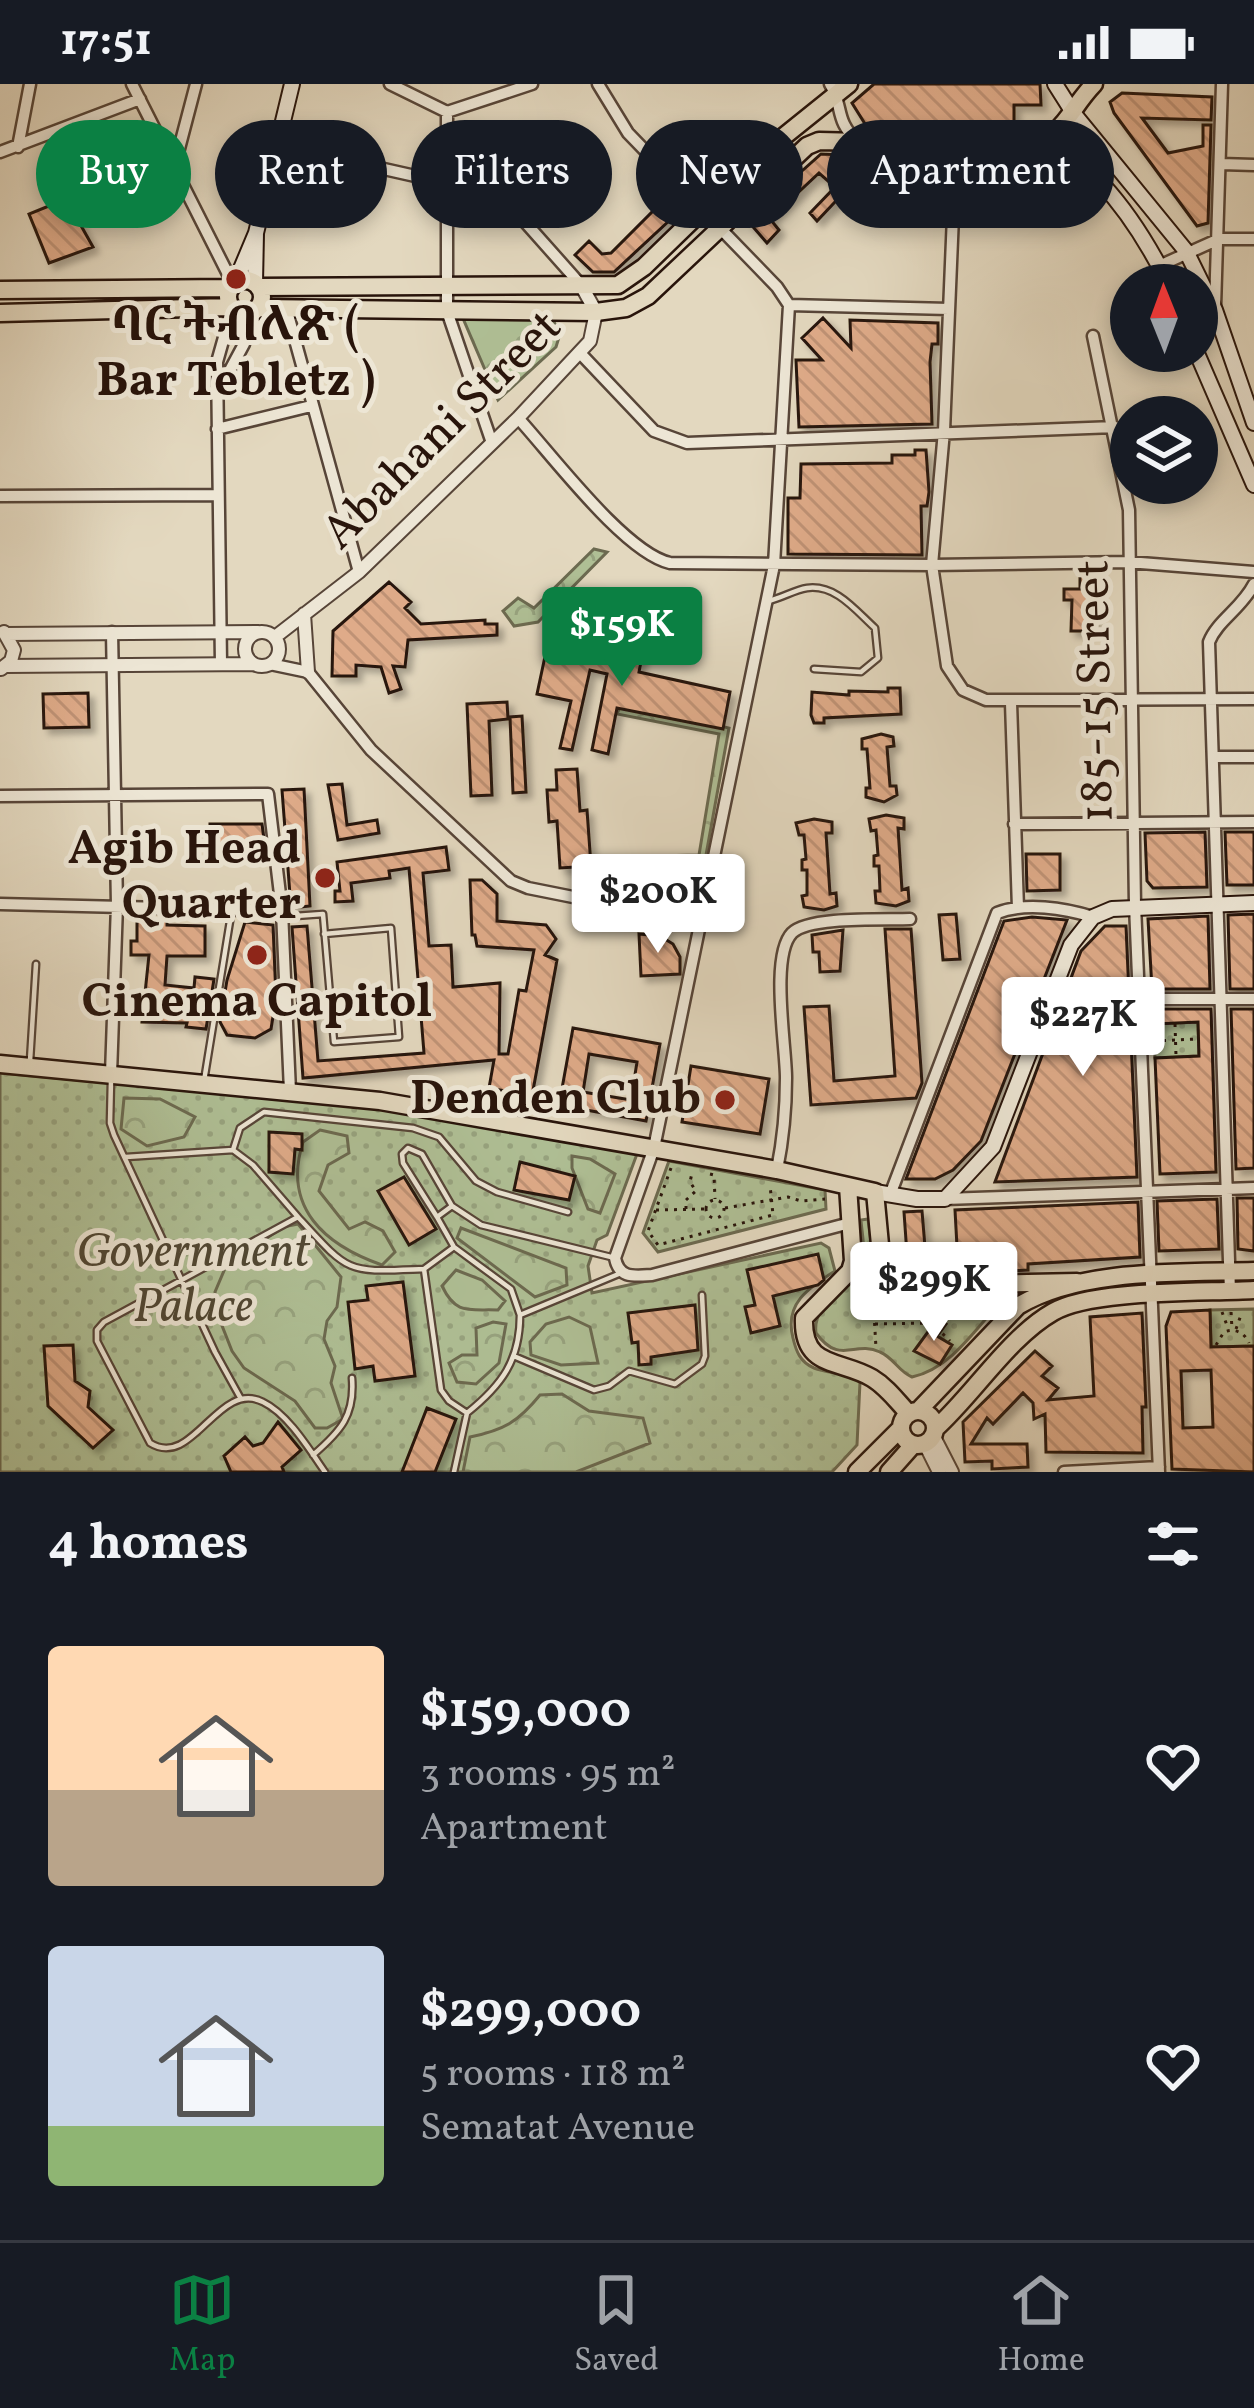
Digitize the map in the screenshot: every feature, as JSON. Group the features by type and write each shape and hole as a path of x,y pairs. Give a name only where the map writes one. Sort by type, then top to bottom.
{"main road":[{"path":"283,120 292,84"},
{"path":"1055,84 1073,114 1192,264"},
{"path":"1067,120 1094,84"},
{"path":"800,120 838,87"},
{"path":"257,228 232,294 241,314 255,310 596,312 626,308 648,296 807,146 827,141"},
{"path":"1114,200 1158,264"},
{"path":"0,313 232,294 257,285 618,285 684,228"},
{"path":"255,310 262,298 257,285 256,233"},
{"path":"0,290 232,294"},
{"path":"1218,318 1254,424"},
{"path":"1204,372 1254,485"},
{"path":"0,1064 380,1101 777,1170 882,1193 945,1199 993,1147 1071,945 1093,917 1135,905 1254,903"},
{"path":"848,1186 850,1271 804,1318 806,1340 822,1359 883,1386 909,1418 932,1419 926,1438"},
{"path":"882,1193 878,1251 882,1266 908,1284 1077,1282 1254,1291"},
{"path":"889,1472 1036,1324 1066,1306 1229,1271 1254,1270"},
{"path":"857,1472 1018,1306 1033,1296 1077,1282"},
{"path":"1004,1284 1036,1324"},
{"path":"909,1418 904,1439 926,1438"}],"street":[{"path":"18,147 30,84"},
{"path":"132,84 152,120"},
{"path":"187,120 196,84"},
{"path":"390,84 447,112 532,84"},
{"path":"598,84 636,142"},
{"path":"1218,264 1222,84"},
{"path":"838,87 841,120"},
{"path":"0,152 140,99"},
{"path":"447,112 447,120"},
{"path":"1221,164 1254,165"},
{"path":"191,199 232,294 217,362 221,664"},
{"path":"446,228 447,310 492,443"},
{"path":"527,228 581,285"},
{"path":"717,228 789,305 774,566 654,1148 615,1258 621,1273 652,1275 850,1223"},
{"path":"952,228 944,431 932,566 947,666 963,691 1011,703 1254,699"},
{"path":"1163,264 1219,239 1254,239"},
{"name":"Abahani Street","path":"274,637 359,572 580,353 595,329 596,312 581,285"},
{"path":"789,305 949,308"},
{"path":"220,388 244,344 255,310"},
{"path":"287,311 359,572"},
{"name":"185-15 Street","path":"1094,336 1110,405"},
{"path":"580,353 654,431 670,440 1110,427"},
{"path":"1221,415 1250,404"},
{"path":"217,429 311,406"},
{"path":"518,418 629,540 653,559 774,566 1128,562 1254,572"},
{"path":"0,496 217,495"},
{"name":"185-15 Street","path":"1128,504 1135,905 1159,1470"},
{"path":"1230,1292 1210,636 1239,609 1254,584"},
{"path":"304,614 308,672 371,750 511,881 529,889 704,922"},
{"path":"3,632 258,632 274,637 279,652 270,664"},
{"path":"3,632 14,650 3,667"},
{"path":"111,1074 117,905 112,632"},
{"path":"253,664 245,655 245,643 258,632"},
{"path":"3,667 270,664 308,672"},
{"path":"1011,703 1018,908"},
{"path":"1214,757 1254,757"},
{"path":"0,796 268,794 282,914 290,1091"},
{"path":"1014,824 1254,822"},
{"path":"0,904 282,914"},
{"path":"882,1193 994,918 1002,909 1018,908 1070,910 1093,917"},
{"path":"777,1170 786,1077 783,951 793,932 811,923 910,919"},
{"path":"1140,999 1254,999"},
{"path":"945,1199 1254,1188"},
{"path":"926,1438 939,1472"},
{"path":"926,1438 952,1472"},
{"path":"1064,1472 1159,1470"}],"lane":[{"path":"767,601 807,588 822,589 837,593 875,628 878,658 860,673 814,669"},
{"path":"203,1083 232,909"},
{"path":"282,914 323,914 334,1042 400,1037 391,928 325,934"},
{"path":"30,1066 36,964"},
{"path":"111,1074 110,1124 241,1399"},
{"path":"233,1150 240,1128 263,1112 413,1128 440,1137 486,1186 568,1212"},
{"path":"454,1472 467,1413 490,1395 516,1357 520,1315 511,1289 454,1247 401,1154 408,1148 422,1154 452,1206 481,1225 615,1258"},
{"path":"126,1157 233,1150 253,1165 341,1264 352,1269 424,1269 454,1247"},
{"path":"437,1217 452,1206"},
{"path":"298,1217 104,1322 97,1330 97,1341 150,1443 162,1450 189,1440 241,1399 258,1399 325,1472"},
{"path":"424,1269 441,1390 448,1401 467,1413"},
{"path":"520,1315 621,1273"},
{"path":"516,1357 594,1390 633,1371 675,1384 702,1364 705,1356 703,1295"},
{"path":"313,1454 350,1416 352,1378"}],"path":[{"path":"1175,1024 1176,1056"},
{"path":"1154,1041 1197,1039"},
{"path":"671,1168 648,1232 658,1244 772,1215 773,1186 753,1182"},
{"path":"655,1210 706,1209 715,1199 714,1175 693,1171 691,1182 696,1191 686,1200 686,1209"},
{"path":"715,1199 725,1208"},
{"path":"706,1209 716,1218 725,1208 825,1199"},
{"path":"868,1260 876,1348"},
{"path":"1222,1312 1232,1330 1249,1343"},
{"path":"1231,1312 1232,1330"},
{"path":"1216,1345 1242,1312"},
{"path":"875,1324 932,1323 950,1341"}],"green space":[{"path":"462,316 553,320 560,334 556,347 498,400"},
{"path":"594,549 607,552 538,622 514,626 503,611 518,598 534,608"},
{"path":"622,702 729,728 697,885 604,879 608,857 699,855 719,734 617,714"},
{"path":"1198,1022 1199,1056 1155,1058 1154,1024"},
{"name":"Government Palace","path":"0,1073 408,1110 637,1154 607,1235 597,1240 588,1266 592,1293 821,1243 829,1248 835,1271 800,1298 792,1316 793,1338 799,1356 809,1366 860,1382 857,1445 832,1472 0,1472"},
{"path":"124,1098 160,1099 195,1117 184,1137 147,1146 121,1129"},
{"path":"320,1130 347,1136 349,1153 328,1165 319,1191 349,1229 365,1222 383,1231 395,1252 382,1265 326,1235 304,1205 298,1165 303,1142"},
{"path":"572,1156 590,1159 615,1174 600,1213 588,1209"},
{"path":"669,1161 825,1190 826,1209 658,1252 643,1233"},
{"path":"868,1219 873,1260 896,1288 929,1294 1004,1291 1003,1299 951,1356 912,1377 880,1352 832,1348 816,1333 820,1313 860,1270 864,1252 861,1220"},
{"path":"298,1224 341,1277 337,1307 327,1321 324,1339 335,1366 331,1383 343,1419 327,1428 315,1428 295,1401 244,1368 219,1318 215,1292 226,1266 283,1227"},
{"path":"461,1228 566,1268 567,1285 535,1297 457,1238"},
{"path":"456,1270 482,1280 505,1301 498,1310 464,1308 452,1302 442,1286"},
{"path":"1254,1309 1254,1346 1211,1347 1210,1310"},
{"path":"569,1317 590,1327 598,1363 561,1365 531,1355 530,1342 546,1324"},
{"path":"493,1322 506,1324 499,1363 476,1384 457,1382 449,1363 462,1355 477,1355 476,1328"},
{"path":"562,1394 589,1411 643,1418 650,1443 576,1472 463,1472 470,1437 509,1424 540,1395"}],"building":[{"path":"874,84 1040,84 1041,105 1014,105 1014,120 863,120 852,103"},
{"path":"1122,93 1212,97 1211,120 1142,118 1168,153 1203,146 1203,125 1211,125 1208,223 1197,226 1114,113 1110,102"},
{"path":"827,154 827,180 819,173 803,188 803,170"},
{"path":"827,195 827,210 817,221 810,213"},
{"path":"36,211 36,228 82,228 93,247 49,263 29,214"},
{"path":"636,228 661,228 614,272 593,272 575,255 589,241 602,254 611,253"},
{"path":"754,228 777,228 767,243"},
{"path":"823,318 851,348 850,320 938,323 938,344 932,344 930,362 932,424 799,427 796,360 822,360 802,338"},
{"path":"915,450 926,450 929,492 927,506 921,506 922,555 788,554 788,498 800,498 801,464 892,463 892,455 915,455"},
{"path":"1080,575 1094,575 1094,631 1071,631 1072,600 1064,600 1064,589 1080,589"},
{"path":"389,582 411,602 405,608 421,624 485,620 485,624 497,624 497,635 408,640 405,667 393,666 401,689 389,693 381,667 356,665 356,676 332,676 333,631"},
{"path":"608,592 692,610 686,640 591,621 594,606 604,609"},
{"path":"550,633 643,651 639,672 730,692 723,729 617,708 608,754 592,750 607,674 590,670 572,750 560,748 571,701 537,694"},
{"path":"888,688 900,688 901,714 824,718 824,723 814,723 812,692 849,695 849,691 888,692"},
{"path":"88,693 89,727 44,728 43,694"},
{"path":"507,702 508,719 489,721 492,795 471,796 467,704"},
{"path":"522,716 526,792 513,793 510,717"},
{"path":"881,734 893,737 894,746 887,747 890,786 896,786 897,795 884,802 866,797 866,788 870,788 867,749 862,749 862,739"},
{"path":"577,769 580,811 587,810 591,866 560,868 557,821 549,822 547,790 557,790 556,770"},
{"path":"342,784 347,825 377,820 379,833 338,840 328,785"},
{"path":"304,789 310,906 291,908 282,790"},
{"path":"904,818 904,829 898,828 902,890 908,888 909,901 896,906 876,903 875,891 880,891 879,866 874,866 876,830 871,831 869,819"},
{"path":"832,822 832,833 826,833 830,894 836,893 837,906 824,910 804,907 802,896 807,895 807,870 802,870 804,835 799,835 796,823"},
{"path":"210,824 262,824 265,847 210,847"},
{"path":"1205,832 1207,887 1153,888 1147,881 1145,833"},
{"path":"1225,832 1254,832 1254,885 1227,885"},
{"path":"446,847 449,870 423,873 429,946 451,945 453,987 500,983 499,1054 508,1054 519,990 526,991 534,950 477,946 472,935 470,880 482,880 497,894 497,921 546,925 556,939 545,955 557,960 532,1096 489,1088 494,1060 303,1078 292,927 307,926 318,1061 424,1053 409,868 389,871 390,878 351,883 353,901 335,902 335,891 340,891 337,862"},
{"path":"1026,854 1060,854 1060,890 1027,891"},
{"path":"956,914 960,959 943,960 939,915"},
{"path":"1254,914 1254,989 1230,989 1228,915"},
{"path":"1208,916 1210,989 1152,989 1148,919"},
{"path":"137,919 205,926 205,956 167,956 165,985 194,988 195,977 214,979 206,1029 186,1027 187,1023 142,1022 149,955 131,955 131,941 137,941"},
{"path":"1067,920 981,1141 953,1170 935,1179 906,1179 1004,921"},
{"name":"Cinema Capitol","path":"245,922 273,925 276,998 271,1029 255,1038 227,1035 220,1022"},
{"path":"1105,926 1126,926 1137,1177 995,1182 1081,951"},
{"path":"885,929 911,929 922,1083 916,1098 811,1105 804,1007 829,1006 834,1081 895,1076"},
{"path":"843,930 840,971 820,972 812,935"},
{"path":"639,934 660,936 673,944 680,957 680,974 641,976"},
{"path":"1153,1009 1211,1009 1216,1172 1160,1174 1155,1058 1199,1056 1198,1022 1154,1024"},
{"path":"1231,1009 1254,1009 1254,1168 1236,1169"},
{"path":"573,1028 660,1044 646,1121 559,1105","holes":["589,1054 637,1062 631,1100 583,1092"]},
{"name":"Denden Club","path":"691,1066 769,1079 760,1134 682,1122"},
{"path":"269,1132 302,1134 293,1174 269,1172"},
{"path":"520,1162 575,1176 569,1200 514,1190"},
{"path":"404,1177 436,1229 409,1245 378,1191"},
{"path":"1237,1198 1254,1198 1254,1251 1238,1249"},
{"path":"1217,1199 1219,1249 1159,1251 1157,1201"},
{"path":"1138,1202 1140,1257 1028,1264 1028,1270 1010,1271 1010,1257 958,1265 955,1210"},
{"path":"922,1211 925,1247 934,1246 936,1267 908,1269 904,1212"},
{"path":"818,1254 824,1280 773,1296 780,1326 751,1333 745,1307 755,1305 747,1270"},
{"path":"403,1282 415,1376 375,1381 373,1366 355,1369 348,1302 368,1300 366,1286"},
{"path":"695,1305 698,1350 651,1357 651,1364 639,1365 638,1342 632,1343 628,1313"},
{"path":"1210,1310 1211,1347 1254,1346 1254,1472 1172,1469 1166,1326 1171,1312","holes":["1211,1370 1213,1427 1183,1428 1181,1371"]},
{"path":"1142,1313 1143,1453 1046,1452 1045,1414 1034,1419 1033,1403 1023,1393 993,1424 987,1418 971,1444 1027,1444 1028,1467 992,1469 992,1461 965,1462 963,1422 1035,1351 1052,1366 1042,1376 1058,1388 1048,1400 1094,1396 1090,1317"},
{"path":"938,1318 946,1324 937,1336 952,1345 940,1364 914,1351"},
{"path":"73,1345 75,1381 90,1391 88,1407 113,1430 93,1448 48,1406 44,1346"},
{"path":"427,1408 456,1419 435,1472 402,1472"},
{"path":"278,1422 301,1450 282,1467 284,1472 231,1472 224,1456 245,1437 253,1446 263,1443"}],"place":[{"name":"ባር ትብለጽ ( Bar Tebletz )","path":"236,279"},
{"name":"Agib Head Quarter","path":"325,878"},
{"name":"Cinema Capitol","path":"257,955"},
{"name":"Denden Club","path":"725,1100"}]}
